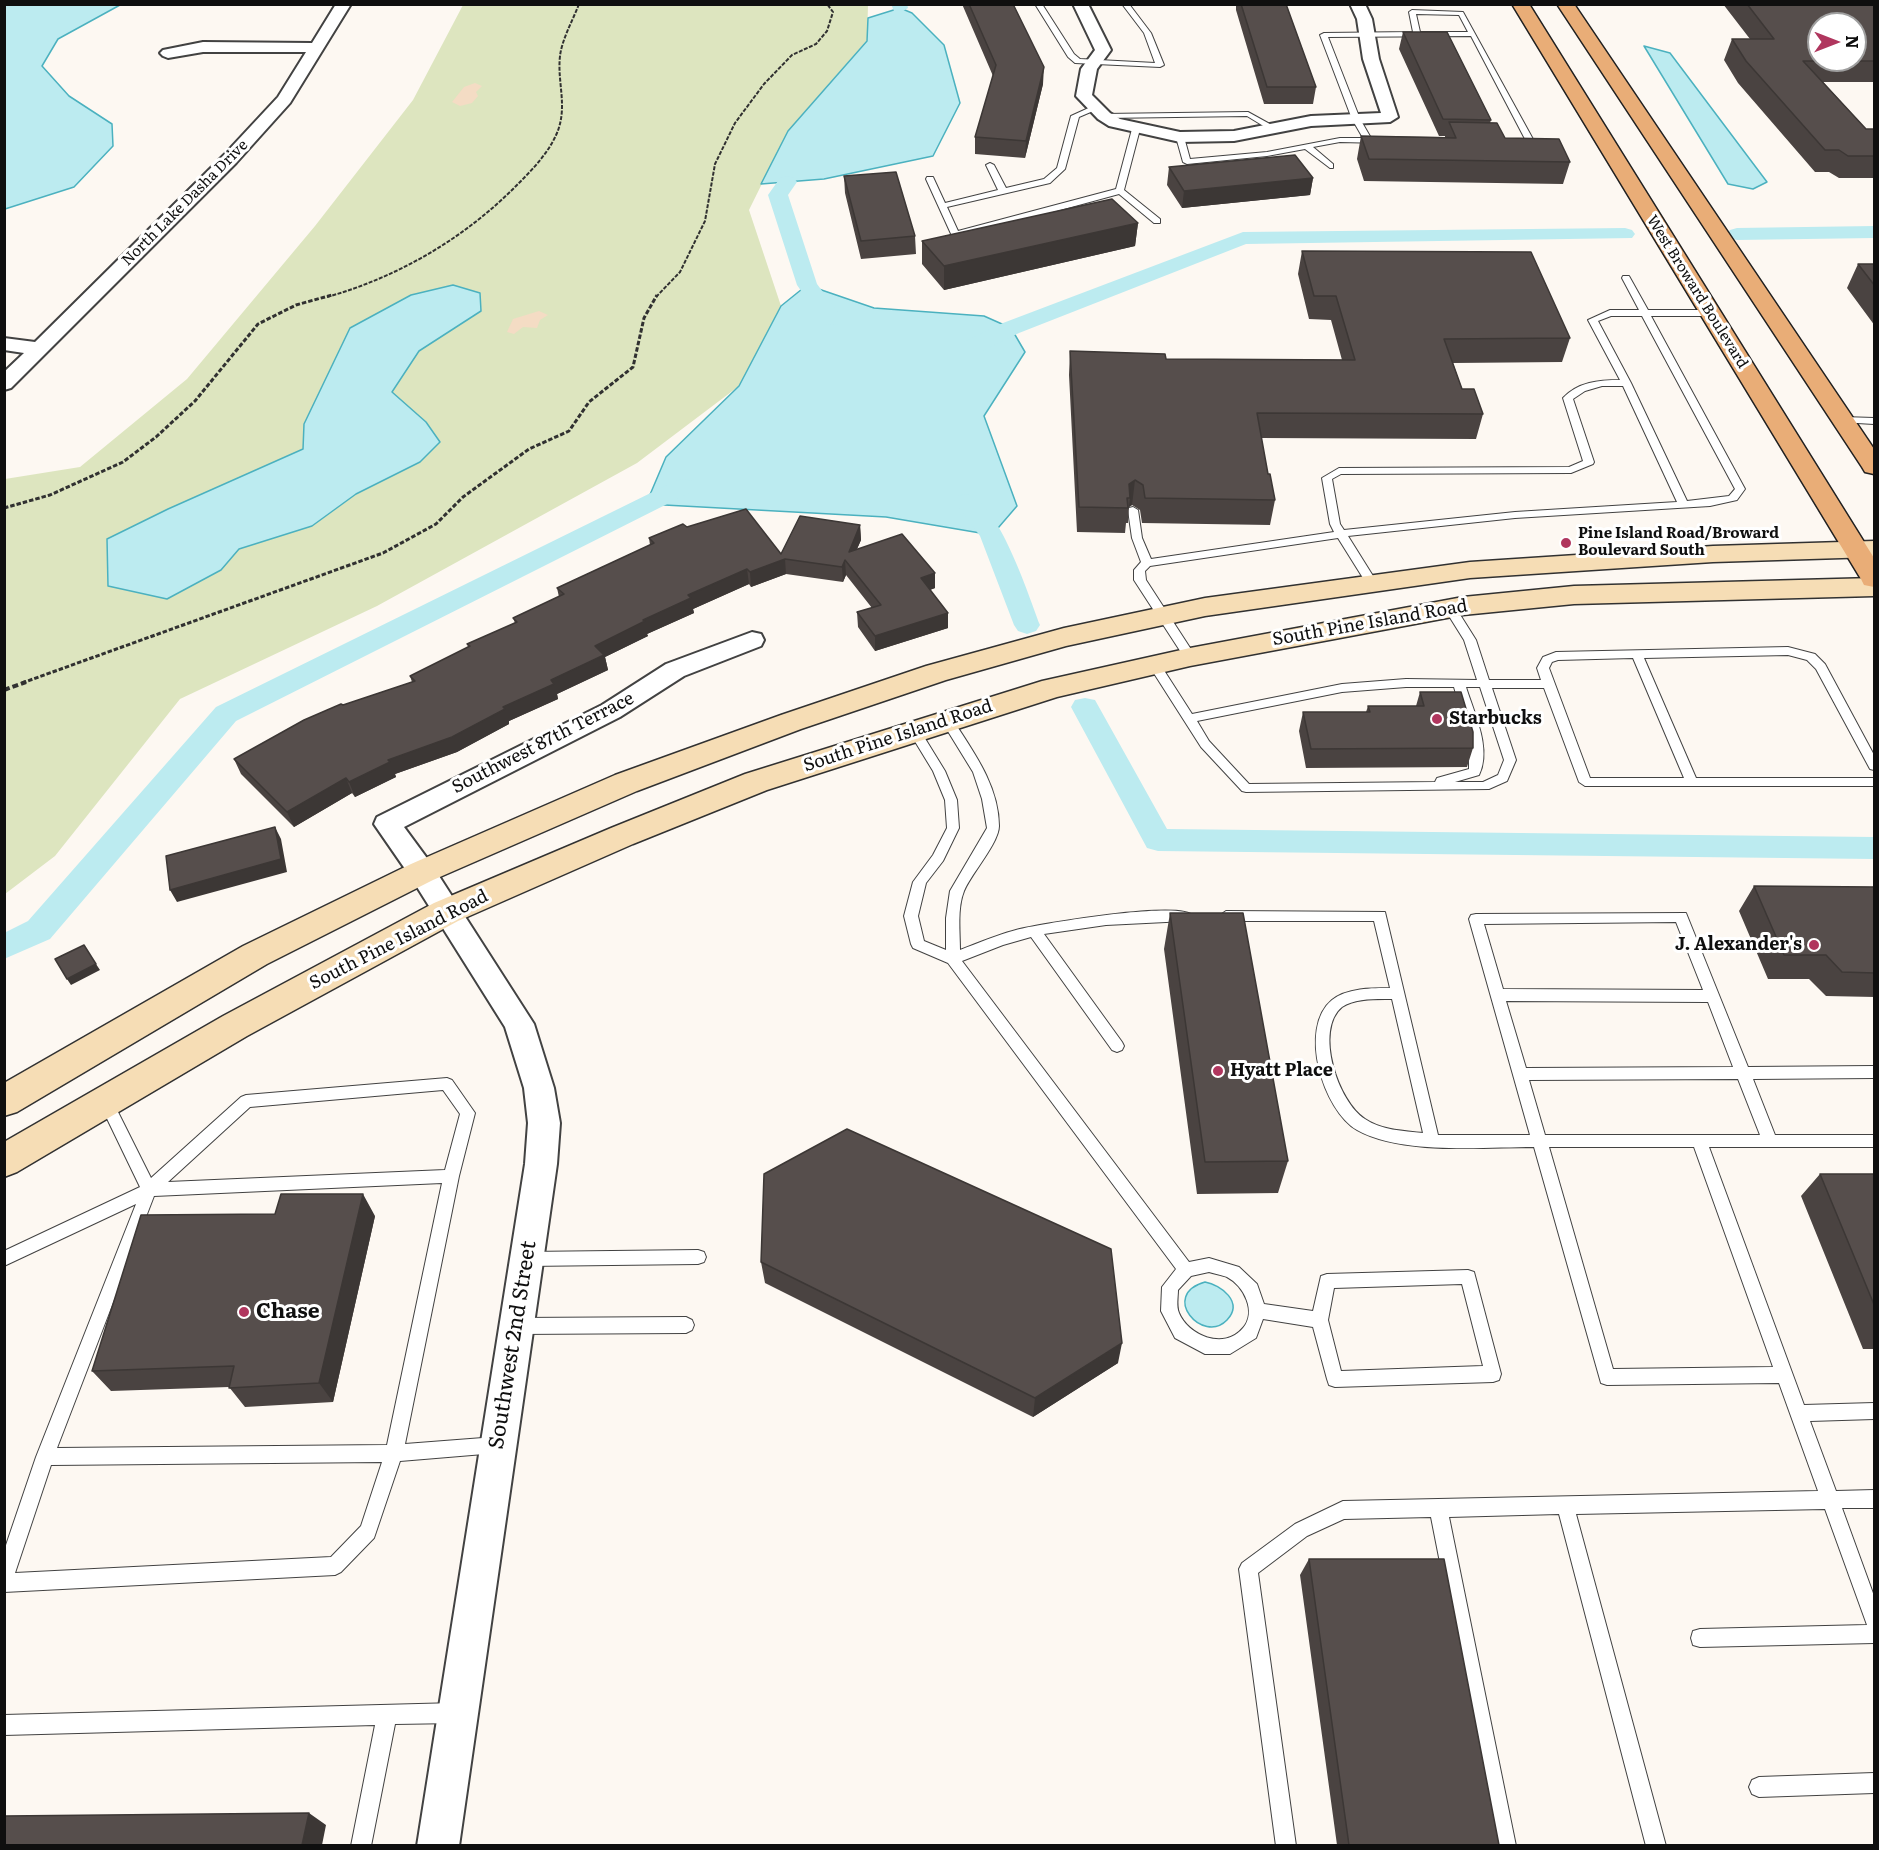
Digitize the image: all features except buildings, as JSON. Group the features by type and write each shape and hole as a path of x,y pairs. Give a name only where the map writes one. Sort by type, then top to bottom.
{"main road":[{"name":"West Broward Boulevard","path":"1520,4 1709,313 1865,549 1875,579"},
{"path":"1565,4 1875,467"},
{"name":"South Pine Island Road","path":"4,1101 255,955 422,873 626,783 791,722 936,673 1053,640 1205,607 1481,569 1713,554 1865,549"},
{"name":"South Pine Island Road","path":"4,1161 235,1026 446,912 622,836 756,782 914,730 1052,688 1154,664 1450,608 1574,595 1875,587"}],"street":[{"name":"North Lake Dasha Drive","path":"4,384 230,159 284,100 344,4"},
{"path":"1080,4 1103,50 1089,69 1084,96 1114,123 1180,137 1234,136 1311,121 1390,117 1385,95 1370,57 1366,18 1357,4"},
{"path":"168,53 203,47 317,48"},
{"path":"4,344 40,349"},
{"name":"Southwest 87th Terrace","path":"422,873 387,824 612,711 675,670 752,640"},
{"name":"Southwest 2nd Street","path":"422,873 519,1024 539,1088 544,1124 541,1164 438,1845"}],"lane":[{"path":"1038,4 1071,55 1078,61 1160,65 1147,33 1125,4"},
{"path":"1417,34 1412,12 1461,13 1530,141 1507,141"},
{"path":"1368,141 1356,119 1324,35 1473,34"},
{"path":"942,206 1047,181 1061,169 1075,116 1100,112 1248,114 1274,128"},
{"path":"1120,191 1136,129"},
{"path":"1180,137 1187,162 1267,153 1340,140 1391,141"},
{"path":"1307,146 1330,166"},
{"path":"990,165 1003,191"},
{"path":"930,179 955,234 1120,191"},
{"path":"1120,191 1157,221"},
{"path":"1190,657 1140,580 1138,570 1147,564 1341,534 1515,515 1710,503 1733,498 1740,489 1626,278"},
{"path":"1684,505 1626,383 1593,320 1610,313 1709,313"},
{"path":"1372,584 1335,524 1327,478 1339,471 1571,470 1589,462 1568,398 1578,389 1596,382 1626,383"},
{"path":"1843,420 1875,421"},
{"path":"1133,510 1137,538 1147,564"},
{"path":"1154,664 1205,744 1246,788 1485,786 1503,778 1510,760 1470,640 1450,608"},
{"path":"1875,766 1821,667 1811,657 1798,652 1556,656 1547,660 1543,668 1586,782 1875,782"},
{"path":"1637,654 1692,782"},
{"path":"1188,719 1342,688 1406,683 1548,684"},
{"path":"1410,786 1475,772 1478,758 1475,739 1459,684"},
{"path":"947,720 979,772 988,799 993,828 957,891 953,918 953,958"},
{"path":"914,730 939,771 951,800 953,828 938,858 920,882 911,916 918,945 953,958 1186,1270"},
{"path":"953,958 1034,931 1099,920 1207,916 1380,916 1432,1141"},
{"path":"1770,1141 1681,917 1476,919 1607,1377 1785,1375"},
{"path":"1034,931 1117,1046"},
{"path":"1398,993 1359,996 1339,1002 1329,1011 1324,1025 1323,1045 1326,1063 1333,1087 1344,1108 1354,1120 1383,1134 1432,1141 1875,1141"},
{"path":"1498,995 1712,996"},
{"path":"1521,1074 1875,1072"},
{"path":"4,1259 149,1190 246,1101 447,1084 468,1113 451,1176 394,1453 368,1532 335,1566 4,1581 45,1457 149,1190 106,1101"},
{"path":"1699,1141 1875,1620"},
{"path":"149,1190 451,1176"},
{"path":"526,1259 698,1257"},
{"path":"1209,1265 1233,1272 1251,1289 1258,1311 1250,1333 1230,1346 1205,1346 1181,1333 1169,1311 1170,1287 1186,1270 1209,1265"},
{"path":"1468,1277 1493,1374 1335,1379 1320,1320 1327,1281 1468,1277"},
{"path":"1258,1311 1320,1320"},
{"path":"516,1326 686,1325"},
{"path":"1799,1413 1875,1411"},
{"path":"45,1457 394,1453 498,1444"},
{"path":"1286,1845 1248,1569 1301,1530 1343,1510 1875,1499"},
{"path":"1565,1505 1656,1845"},
{"path":"1438,1507 1506,1845"},
{"path":"1700,1638 1875,1634"},
{"path":"4,1725 458,1713"},
{"path":"361,1845 387,1715"},
{"path":"1759,1787 1875,1783"}],"path":[{"path":"4,508 50,495 123,462 156,437 195,401 258,324 296,305 340,293 395,272 450,241 489,213 538,164 557,133 564,108 560,55 579,4"},
{"path":"4,690 383,553 436,524 463,496 529,449 568,431 589,402 633,367 644,318 656,296 680,272 705,221 715,164 735,123 764,84 792,55 816,44 827,32 833,12 827,4"}],"green space":[{"path":"463,5 868,5 867,40 788,131 749,210 781,306 739,386 637,463 377,606 180,699 55,856 5,894 5,479 80,467 187,379 315,226 413,100"}],"sand":[{"path":"475,83 482,86 476,92 478,96 472,103 460,106 452,102 464,87"},
{"path":"539,311 548,315 540,320 537,328 523,327 514,334 507,332 513,319"}],"water":[{"path":"4,5 120,5 58,39 42,66 69,96 112,124 113,146 74,187 5,209"},
{"path":"900,8 912,13 944,45 960,103 933,156 824,179 761,184 788,131 867,41 868,18"},
{"path":"1644,46 1670,53 1767,182 1753,189 1728,184"},
{"path":"453,285 480,293 481,311 419,351 392,392 426,422 440,442 420,462 356,494 312,526 239,549 221,570 167,599 108,586 107,539 168,509 303,449 304,424 350,328 411,295"},
{"path":"807,285 874,308 984,316 1011,328 1025,352 984,416 1017,506 992,535 886,517 646,504 666,457 739,386 781,306"},
{"path":"1205,1282 1218,1287 1232,1301 1232,1313 1227,1320 1217,1326 1207,1326 1197,1322 1185,1306 1186,1297 1192,1288"}],"waterway":[{"path":"899,4 900,8"},
{"path":"787,182 778,195 807,285 832,319"},
{"path":"1737,234 1874,232"},
{"path":"972,347 1011,328 1243,238 1625,234"},
{"path":"4,947 39,930 226,714 684,486"},
{"path":"966,501 992,535 1027,625"},
{"path":"1085,707 1158,840 1874,848"}],"place":[{"name":"Pine Island Road/Broward Boulevard South","path":"1566,543"},
{"name":"Starbucks","path":"1437,719"},
{"name":"J. Alexander's","path":"1814,945"},
{"name":"Hyatt Place","path":"1218,1071"},
{"name":"Chase","path":"244,1312"}]}
